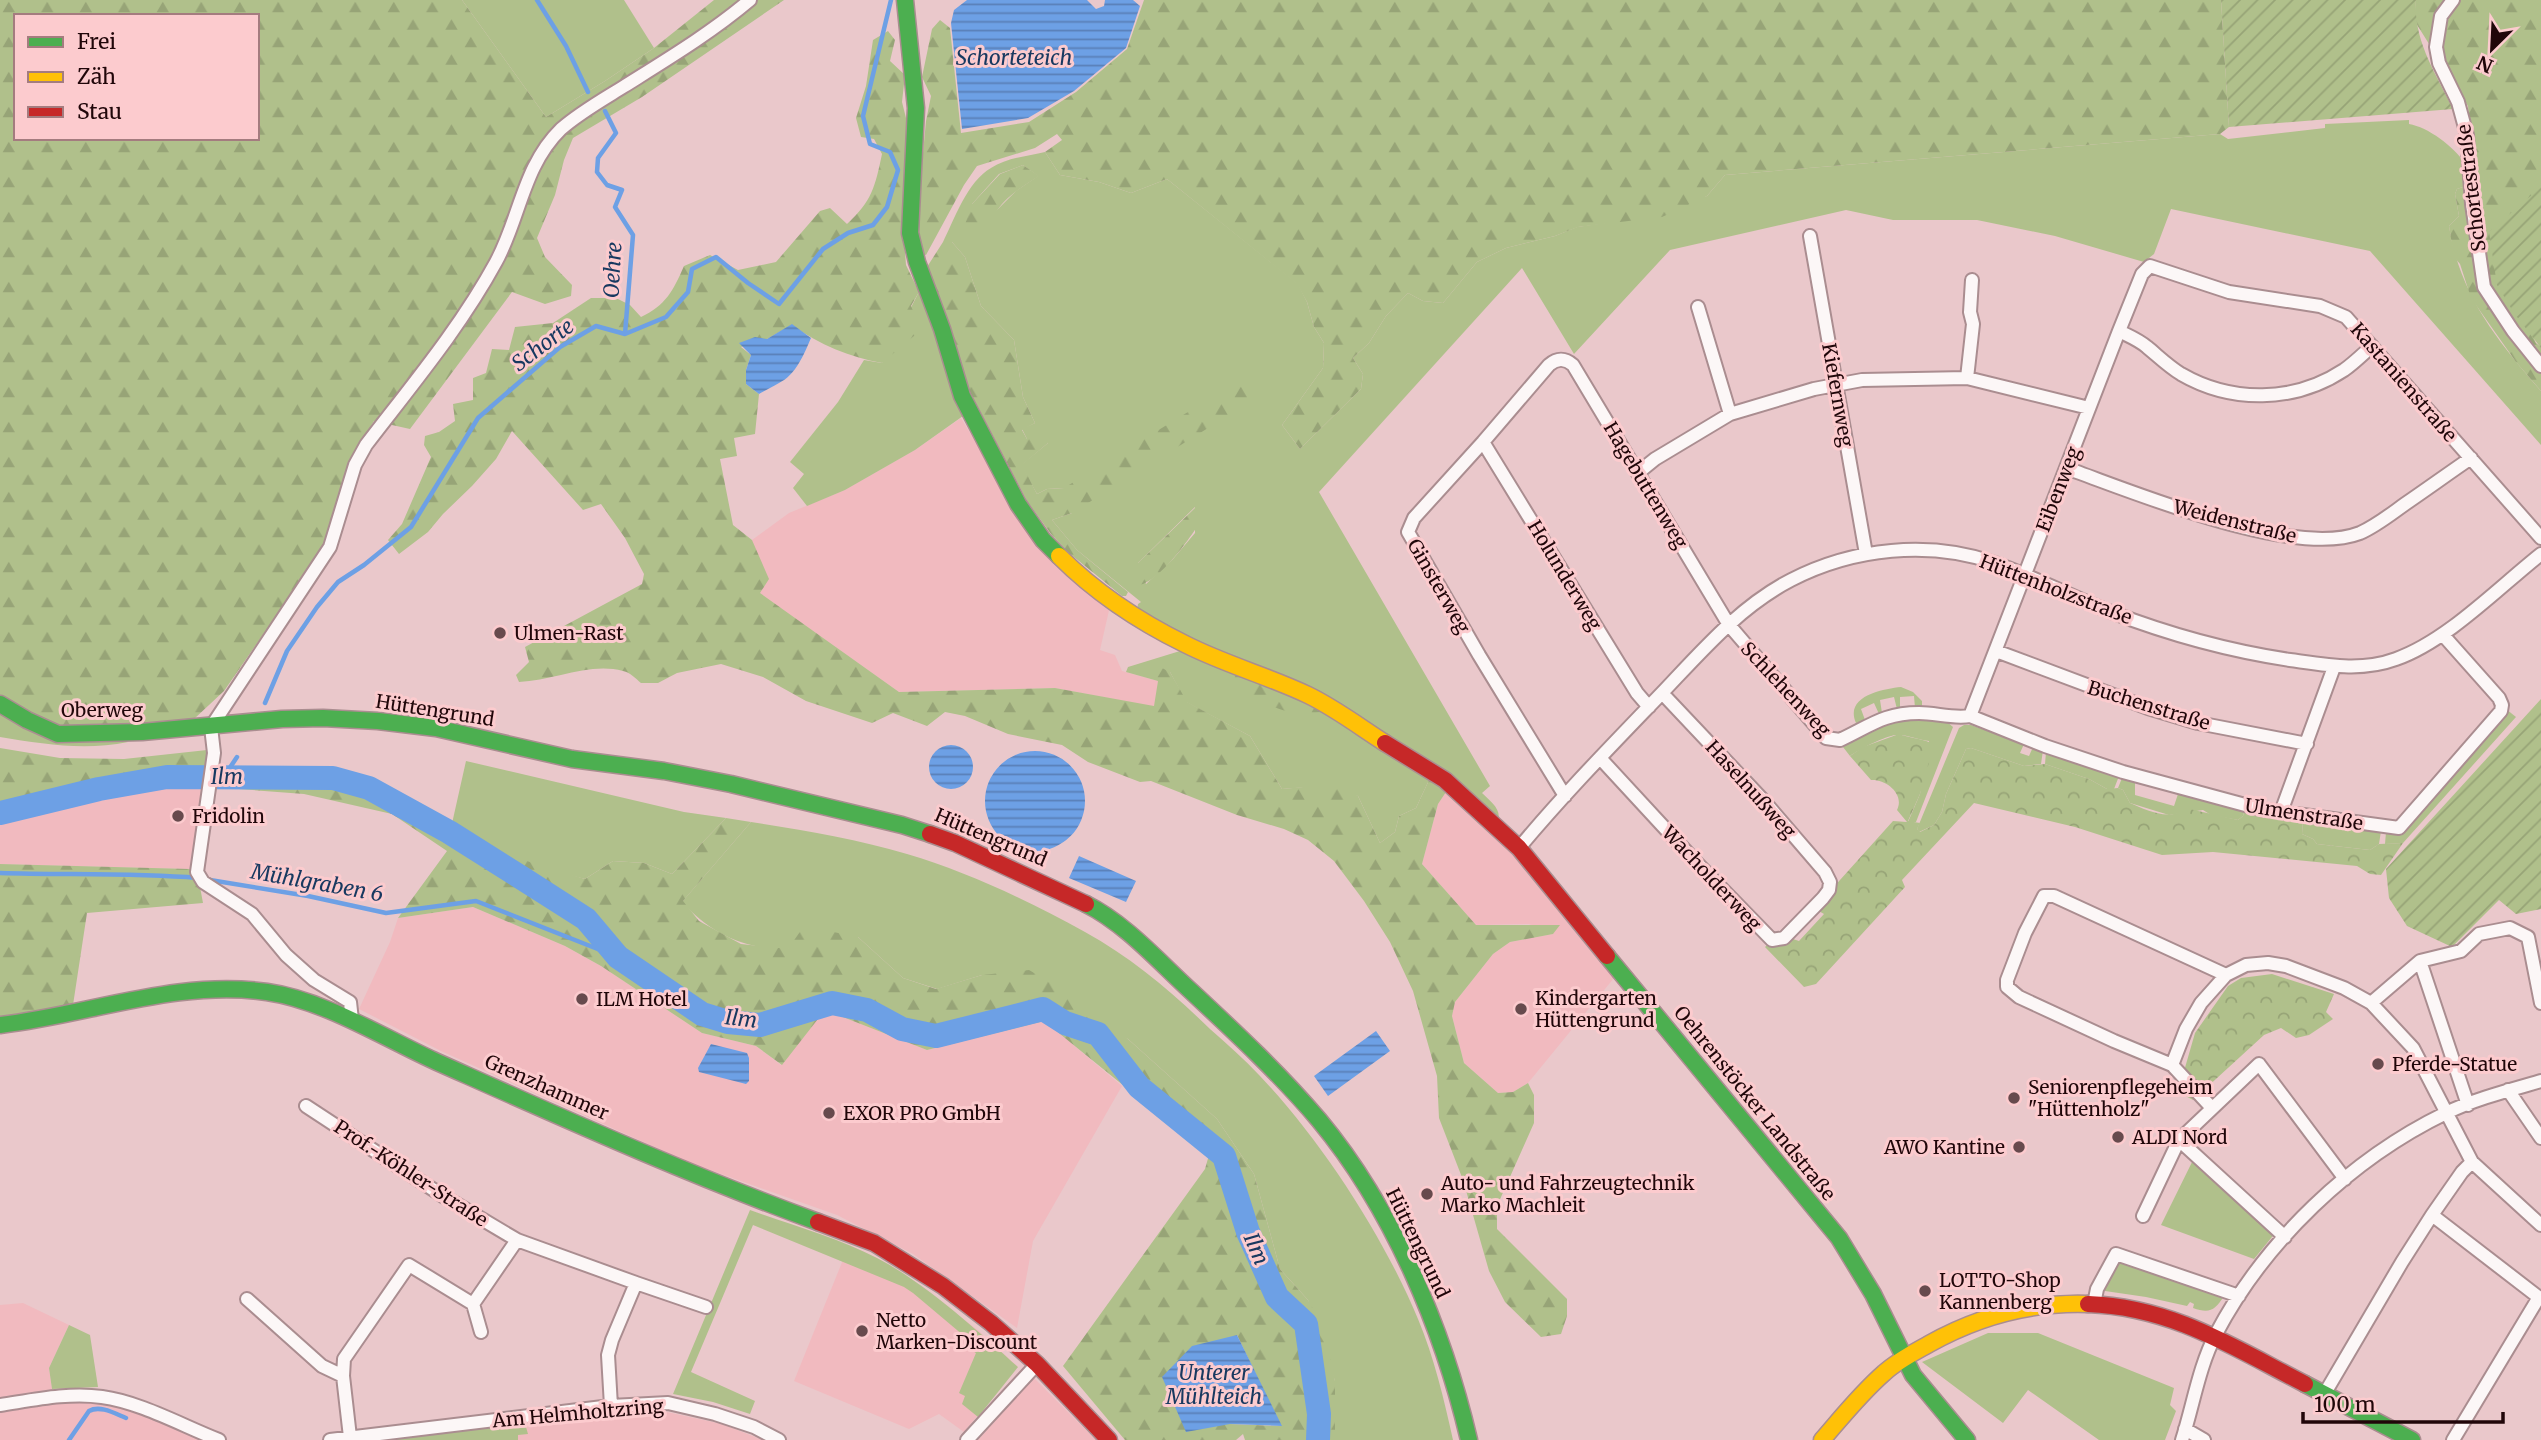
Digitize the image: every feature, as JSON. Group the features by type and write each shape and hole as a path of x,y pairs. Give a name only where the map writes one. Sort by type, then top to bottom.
{"street":[{"path":"352,1020 350,1002 314,980 272,939 252,914 200,877 214,753 211,727 330,547 355,465 366,445 468,311 498,258 525,184 540,155 561,130 584,112 692,44 750,0"},
{"name":"Oehrenstöcker Landstraße","path":"905,0 916,108 910,233 917,262 942,328 962,396 1018,503 1043,540 1070,568 1154,627 1186,645 1310,696 1445,780 1519,848 1839,1238 1873,1294 1913,1376 1967,1440"},
{"name":"Schortestraße","path":"2453,0 2441,16 2436,47 2439,63 2458,102 2467,135 2472,204 2483,287 2541,366"},
{"name":"Kiefernweg","path":"1810,236 1866,554"},
{"name":"Eibenweg","path":"1970,716 2119,331 2142,274 2150,266"},
{"name":"Kastanienstraße","path":"2150,266 2230,292 2330,309 2352,322 2541,538"},
{"path":"1967,378 1973,324 1970,312 1972,280"},
{"path":"1698,307 1730,414"},
{"path":"2119,331 2138,340 2179,373 2198,383 2218,391 2253,396 2298,391 2323,381 2346,369 2372,346"},
{"name":"Hagebuttenweg","path":"1553,361 1563,359 1573,365 1729,625"},
{"name":"Ginsterweg","path":"1553,361 1414,518 1408,532 1565,796"},
{"path":"1639,472 1655,459 1730,414 1837,384 1899,378 1967,378 2089,408"},
{"name":"Holunderweg","path":"1483,442 1637,693 1649,707"},
{"name":"Weidenstraße","path":"2066,468 2222,521 2271,533 2324,539 2348,536 2374,526 2471,458"},
{"name":"Hüttenholzstraße","path":"1519,848 1600,758 1729,625 1755,603 1794,578 1840,561 1866,554 1922,550 1955,553 1996,564 2113,613 2177,634 2277,658 2334,667 2372,666 2413,652 2443,635 2541,554"},
{"name":"Schlehenweg","path":"1729,625 1830,740 1840,740 1863,726 1899,715 1923,713 1959,718 1970,716"},
{"name":"Ulmenstraße","path":"1970,716 2045,747 2123,772 2260,809 2399,828 2501,711 2499,698 2443,635"},
{"name":"Buchenstraße","path":"1996,651 2083,686 2160,712 2198,723 2307,744"},
{"path":"2281,812 2334,667"},
{"name":"Haselnußweg","path":"1662,693 1763,800 1825,872 1830,882 1829,891"},
{"name":"Oberweg","path":"0,704 58,734 88,735 211,727"},
{"name":"Hüttengrund","path":"211,727 282,719 378,721 459,732 572,759 664,771 927,832 1091,906 1134,938 1260,1055 1320,1121 1353,1166 1416,1278 1456,1385 1469,1440"},
{"name":"Wacholderweg","path":"1600,758 1772,940 1784,938 1829,891"},
{"path":"2212,1108 2172,1065 2019,997 2007,987 2007,980 2044,896 2054,897 2226,975"},
{"path":"2371,1003 2420,961 2461,951 2479,934 2510,928 2528,937 2541,1003"},
{"path":"2420,961 2468,1105"},
{"path":"2172,1065 2186,1029 2201,1003 2226,975 2246,965 2268,962 2286,966 2344,988 2371,1003 2413,1048 2472,1162 2541,1225"},
{"name":"Grenzhammer","path":"0,1025 34,1021 191,990 267,992 308,1003 352,1020 435,1061 750,1198 874,1243 912,1265 974,1309 1037,1364 1109,1440"},
{"path":"2143,1216 2179,1140 2259,1064 2345,1179"},
{"path":"2204,1440 2184,1435 2215,1336 2239,1296 2285,1237 2345,1179 2396,1142 2447,1112 2541,1081"},
{"path":"2508,1090 2541,1138"},
{"name":"Prof.-Köhler-Straße","path":"306,1106 443,1196 517,1240 706,1307"},
{"path":"2179,1140 2285,1237"},
{"path":"2325,1393 2432,1215 2472,1162"},
{"path":"2432,1215 2540,1298 2453,1440"},
{"path":"473,1304 517,1240"},
{"path":"2094,1304 2097,1289 2116,1254 2239,1296"},
{"path":"350,1437 343,1376 344,1359 409,1265 473,1304 481,1332"},
{"path":"611,1406 608,1355 611,1340 636,1283"},
{"path":"247,1299 322,1366 343,1376"},
{"path":"1822,1440 1883,1374 1905,1358 1962,1327 1993,1315 2026,1308 2094,1304 2173,1318 2215,1336 2412,1440"},
{"path":"967,1440 1037,1364"},
{"path":"0,1405 60,1397 104,1397 132,1405 219,1440"},
{"name":"Am Helmholtzring","path":"330,1440 611,1406 668,1403 733,1420 779,1440"}],"shaded area":[{"path":"961,418 1001,484 1110,606 1100,650 1115,655 1122,671 1158,681 1155,707 1055,688 899,692 759,593 752,540 789,513 845,490 915,450"},
{"path":"166,772 204,784 190,869 0,864 0,818 100,795"},
{"name":"Kindergarten Hüttengrund","path":"1448,789 1478,815 1540,884 1614,978 1528,1083 1513,1092 1498,1093 1464,1063 1452,1016 1455,1002 1493,954 1510,942 1553,934 1529,924 1476,925 1422,864 1438,804"},
{"path":"473,907 565,946 601,966 702,1033 756,1046 781,1065 825,1010 927,1050 1044,1020 1122,1086 1033,1241 1017,1328 913,1254 837,1215 690,1163 441,1051 359,1009 390,942 398,918"},
{"path":"849,1245 879,1259 927,1292 979,1331 1018,1367 964,1432 939,1414 909,1429 794,1381"},
{"path":"23,1303 69,1325 49,1368 52,1389 57,1400 100,1398 204,1440 0,1440 0,1305"},
{"path":"1034,1378 1096,1440 978,1440"},
{"path":"630,1411 667,1412 722,1424 763,1440 407,1440"}],"green space":[{"path":"0,0 462,0 546,117 654,48 714,0 784,0 642,97 573,138 555,195 537,238 545,257 572,285 571,296 545,304 512,292 410,429 374,421 348,464 321,551 224,691 194,719 56,730 0,699"},
{"path":"462,0 624,0 654,48 546,117"},
{"path":"1144,0 2221,0 2229,127 2220,134 1725,175 1707,196 1662,217 1578,227 1555,236 1506,248 1477,262 1443,303 1423,301 1408,293 1386,316 1369,343 1353,358 1363,374 1361,389 1300,449 1282,425 1323,368 1324,343 1314,327 1307,302 1297,284 1167,179 1131,193 1099,182 1060,175 1045,152 1062,140 1057,134 1035,148 977,166 926,255 919,253 917,217 931,96 922,77 932,29 940,20 950,28 961,133 1029,122 1076,92 1127,49"},
{"path":"2221,0 2416,0 2422,43 2453,109 2229,127"},
{"path":"2416,0 2541,0 2541,189 2524,317 2536,343 2541,347 2541,391 2516,362 2471,298 2460,264 2454,257 2449,226 2459,216 2455,194 2457,189 2463,187 2469,217 2477,219 2468,106 2414,20"},
{"path":"888,31 895,40 890,61 905,75 902,102 907,122 909,167 902,211 906,265 919,292 911,306 921,330 882,363 835,349 792,325 767,339 741,347 751,355 746,370 746,384 759,394 755,434 734,438 737,456 720,459 733,525 752,540 769,579 760,593 899,692 1055,688 1154,706 1158,681 1155,674 1162,668 1170,672 1187,702 1250,736 1282,789 1335,784 1358,796 1380,843 1395,832 1399,816 1416,808 1429,780 1448,789 1438,804 1422,864 1476,925 1560,925 1553,934 1510,942 1493,954 1455,1002 1452,1016 1464,1063 1498,1093 1513,1092 1528,1083 1534,1095 1534,1123 1497,1206 1497,1229 1567,1299 1567,1316 1561,1334 1541,1337 1505,1302 1489,1271 1463,1180 1439,1118 1437,1076 1413,991 1390,942 1364,901 1334,861 1308,840 1151,781 1140,782 1088,762 1062,745 1008,734 965,716 945,712 927,726 893,713 872,723 806,701 763,677 721,664 677,673 658,683 641,683 628,673 610,669 584,670 519,682 516,675 529,662 525,647 642,584 644,574 625,538 601,504 583,510 512,431 496,459 428,532 399,554 388,540 402,524 431,457 424,445 425,436 439,432 455,421 453,404 473,400 473,378 486,373 492,349 509,350 515,327 553,323 591,298 616,298 630,305 641,317 668,296 684,266 710,255 738,270 776,262 820,211 830,208 847,224 855,216 871,193 882,154 874,139 861,137 856,118 866,86 873,40"},
{"path":"2409,120 2409,124 2440,138 2464,162 2463,187 2457,189 2455,194 2459,216 2449,226 2454,251 2482,315 2541,391 2541,445 2370,251 2171,209 2154,254 2144,262 2055,236 1977,220 1893,220 1846,210 1670,250 1574,354 1522,268 1319,492 1490,786 1482,793 1497,809 1498,821 1456,783 1137,610 1141,602 1077,550 1052,520 1072,513 1064,488 1047,489 1037,494 1021,465 1048,443 1027,439 1022,429 1035,423 1023,397 1014,340 981,306 965,257 952,242 943,242 962,201 975,182 991,168 1010,160 1045,152 1060,175 1099,182 1131,193 1167,179 1298,284 1307,302 1314,327 1324,343 1323,368 1282,425 1300,449 1361,389 1363,374 1353,358 1369,343 1386,316 1408,293 1423,301 1443,303 1477,262 1506,248 1555,236 1577,227 1612,222 1707,196 1725,175 2220,134 2228,139 2325,128 2325,124","holes":["1023,165 1038,176 1016,191 995,212 972,204 999,174","1195,507 1195,533 1173,559 1146,584 1138,563"]},
{"path":"1023,165 1039,176 1004,202 985,234 973,246 964,227 972,204 1000,174"},
{"path":"2541,187 2541,348 2497,285 2489,232"},
{"path":"943,242 952,242 965,257 981,306 1014,340 1023,397 1035,423 1022,430 1027,439 1042,436 1048,443 1022,465 1037,494 1047,489 1064,488 1245,377 1252,382 1256,394 1248,403 1072,513 1052,520 1077,550 1128,592 1126,596 1122,596 1069,553 1051,534 1027,501 968,388 927,267"},
{"path":"919,292 935,328 963,416 915,450 845,490 807,506 793,488 804,474 790,462 838,402 864,360 882,363"},
{"path":"1196,507 1205,514 1185,544 1157,575 1139,585 1134,578 1138,563"},
{"path":"1180,651 1191,653 1321,712 1429,780 1416,808 1399,816 1395,832 1380,843 1358,796 1308,787 1282,789 1250,736 1186,702 1170,672 1158,681 1126,672 1128,667"},
{"path":"1232,671 1284,692 1321,712 1298,713 1265,703 1234,688"},
{"path":"1901,687 1913,692 1922,701 1922,707 1915,708 1914,696 1900,697 1900,709 1897,709 1894,697 1880,700 1882,713 1879,714 1874,703 1861,709 1865,720 1856,723 1855,706 1860,700 1876,692"},
{"path":"2541,699 2541,909 2516,914 2499,900 2452,947 2407,926 2389,898 2386,869"},
{"path":"2506,709 2516,717 2403,843 2385,844 2386,832 2402,832 2407,829 2501,720"},
{"path":"0,712 128,742 80,746 0,737"},
{"path":"1920,719 1947,722 1953,727 1916,822 1908,822 1920,794 1929,741 1896,735 1873,743 1850,756 1843,747 1879,727"},
{"path":"1971,725 2024,744 2020,753 2029,756 2033,747 2043,750 2041,764 2024,766 1971,748 1966,749 1946,794 1942,812 1934,825 1919,832 1917,829 1959,728"},
{"path":"1899,734 1934,745 1920,794 1908,821 1920,823 1917,829 1920,832 1934,825 1942,812 1946,794 1966,749 1971,748 2024,766 2045,764 2089,779 2107,789 2118,788 2123,790 2130,803 2158,813 2173,814 2185,808 2238,820 2245,809 2303,819 2302,834 2317,844 2370,850 2379,844 2403,843 2381,875 2370,874 2357,866 2213,852 2162,855 2075,827 1974,803 1902,880 1905,887 1816,984 1804,987 1765,947 1768,944 1780,946 1790,938 1799,941 1824,914 1817,910 1831,890 1893,821 1907,822 1897,810 1898,798 1893,789 1883,782 1871,780 1850,756 1863,747"},
{"path":"0,748 60,758 124,759 207,750 204,784 166,772 100,795 0,818"},
{"path":"2046,752 2119,776 2114,789 2107,789 2089,779 2045,764"},
{"path":"466,761 684,812 726,818 672,874 644,863 613,861 585,879 501,858 451,828"},
{"path":"220,767 341,775 363,779 500,858 507,855 585,879 613,861 644,863 672,874 726,818 751,822 683,901 699,921 741,944 788,949 804,926 858,937 903,978 936,989 982,975 1029,970 1060,988 1128,1039 1217,1119 1254,1174 1280,1269 1308,1300 1324,1327 1335,1381 1335,1440 1245,1440 1243,1434 1236,1440 1125,1440 1063,1366 1205,1169 1209,1155 1044,1021 927,1050 825,1010 782,1065 756,1046 702,1033 601,966 565,946 473,907 398,918 447,851 392,814 304,794 212,787","holes":["1237,1335 1281,1426 1230,1424"]},
{"path":"2122,778 2135,782 2135,795 2174,806 2178,794 2245,809 2238,820 2211,815 2203,810 2169,815 2130,803 2123,790 2118,788"},
{"path":"2303,819 2381,831 2379,844 2370,850 2317,844 2302,834"},
{"path":"751,822 869,844 930,861 975,878 1042,909 1102,942 1151,976 1181,1002 1248,1064 1283,1101 1328,1159 1369,1223 1388,1255 1424,1333 1453,1440 1335,1440 1335,1381 1308,1300 1280,1269 1254,1174 1217,1119 1128,1039 982,975 937,989 903,978 858,937 814,946 772,949 729,938 704,923 682,902"},
{"path":"0,864 190,869 200,887 203,903 87,913 73,1005 0,1017"},
{"path":"2272,974 2334,994 2326,1012 2333,1019 2309,1035 2296,1038 2281,1028 2264,1035 2193,1100 2178,1092 2195,1033 2228,986 2241,978"},
{"path":"2195,1156 2276,1232 2254,1259 2161,1225"},
{"path":"750,1210 846,1244 895,1268 950,1308 1018,1367 978,1417 962,1404 965,1396 959,1393 976,1353 967,1348 970,1341 904,1287 753,1225 691,1372 755,1401 750,1414 713,1402 673,1394"},
{"path":"2119,1261 2224,1296 2215,1308 2204,1311 2193,1308 2194,1304 2190,1302 2187,1306 2105,1291 2102,1289"},
{"path":"69,1325 90,1335 98,1387 52,1389 49,1368"},
{"path":"1988,1333 2038,1333 2174,1388 2170,1405 2176,1411 2165,1440 2099,1440 2028,1390 2003,1423 1922,1362"},
{"path":"520,1423 526,1427 528,1434 518,1435 518,1440 381,1440"}],"water":[{"name":"Schorteteich","path":"967,0 1087,0 1096,9 1104,6 1105,0 1133,0 1140,6 1126,48 1074,91 1028,118 962,129 951,23 954,10"},
{"path":"792,324 811,338 799,364 785,379 759,394 746,384 746,370 751,355 739,343 755,337 767,339"},
{"path":"951,745 967,751 973,767 967,783 951,789 935,783 929,767 935,751"},
{"path":"1035,751 1054,754 1071,765 1082,782 1085,801 1082,820 1071,837 1054,848 1035,851 1016,848 999,837 988,820 985,801 988,782 999,765 1016,754"},
{"path":"1079,856 1136,881 1126,902 1069,878"},
{"path":"1376,1031 1390,1051 1328,1096 1314,1076"},
{"path":"711,1044 747,1053 749,1081 746,1084 699,1072 698,1068"},
{"name":"Unterer Mühlteich","path":"1237,1335 1282,1426 1230,1424 1186,1432 1162,1377 1192,1346"}],"waterway":[{"name":"Oehre","path":"537,0 566,46 588,92"},
{"name":"Schorte","path":"265,703 287,651 317,607 338,582 411,527 478,418 560,347 596,326 625,334 666,317 688,292 692,269 716,257 779,304 823,249 848,233 873,225 887,207 898,170 890,152 870,144 863,116 891,0"},
{"name":"Oehre","path":"605,111 616,133 598,158 597,172 607,185 622,190 615,207 633,235 625,334"},
{"name":"Schorte","path":"223,778 237,757"},
{"name":"Ilm","path":"0,813 99,789 167,777 333,778 369,788 449,832 586,919 618,957 702,1014 728,1022 760,1025 832,1003 867,1010 902,1029 936,1036 1043,1009 1065,1023 1098,1034 1139,1087 1224,1156 1248,1232 1277,1297 1306,1324 1319,1414 1318,1440"},
{"name":"Mühlgraben 6","path":"0,873 198,878"},
{"name":"Mühlgraben 6","path":"210,880 308,896 386,913 476,901 618,957"},
{"path":"69,1440 93,1409 102,1409 126,1418"}],"traffic: fast":[{"path":"905,0 916,108 910,233 917,262 942,329 962,396 1018,504 1043,540 1059,556"},
{"path":"0,704 58,734 142,732 282,719 323,718 436,728 572,759 664,771 731,784 930,834"},
{"path":"1086,904 1115,922 1155,956 1241,1038 1304,1103 1346,1155 1392,1231 1430,1313 1469,1440"},
{"path":"1607,956 1839,1238 1873,1294 1913,1375 1967,1440"},
{"path":"0,1025 200,990 233,989 288,996 332,1011 437,1062 626,1145 818,1222"},
{"path":"2305,1384 2412,1440"}],"traffic: slow":[{"path":"1059,556 1102,593 1151,626 1200,651 1308,695 1385,743"},
{"path":"1822,1440 1889,1369 1948,1334 2025,1308 2088,1304"}],"traffic: jam":[{"path":"1385,743 1445,780 1519,848 1607,956"},
{"path":"930,834 1086,904"},
{"path":"818,1222 874,1243 943,1286 991,1323 1037,1364 1109,1440"},
{"path":"2088,1304 2118,1307 2175,1321 2227,1343 2305,1384"}],"place":[{"name":"Ulmen-Rast","path":"500,633"},
{"name":"Fridolin","path":"178,816"},
{"name":"ILM Hotel","path":"582,999"},
{"name":"Kindergarten Hüttengrund","path":"1521,1009"},
{"name":"Pferde-Statue","path":"2378,1064"},
{"name":"Seniorenpflegeheim \"Hüttenholz\"","path":"2014,1098"},
{"name":"EXOR PRO GmbH","path":"829,1113"},
{"name":"ALDI Nord","path":"2118,1137"},
{"name":"AWO Kantine","path":"2019,1147"},
{"name":"Auto- und Fahrzeugtechnik Marko Machleit","path":"1427,1194"},
{"name":"LOTTO-Shop Kannenberg","path":"1925,1291"},
{"name":"Netto Marken-Discount","path":"862,1331"}]}
